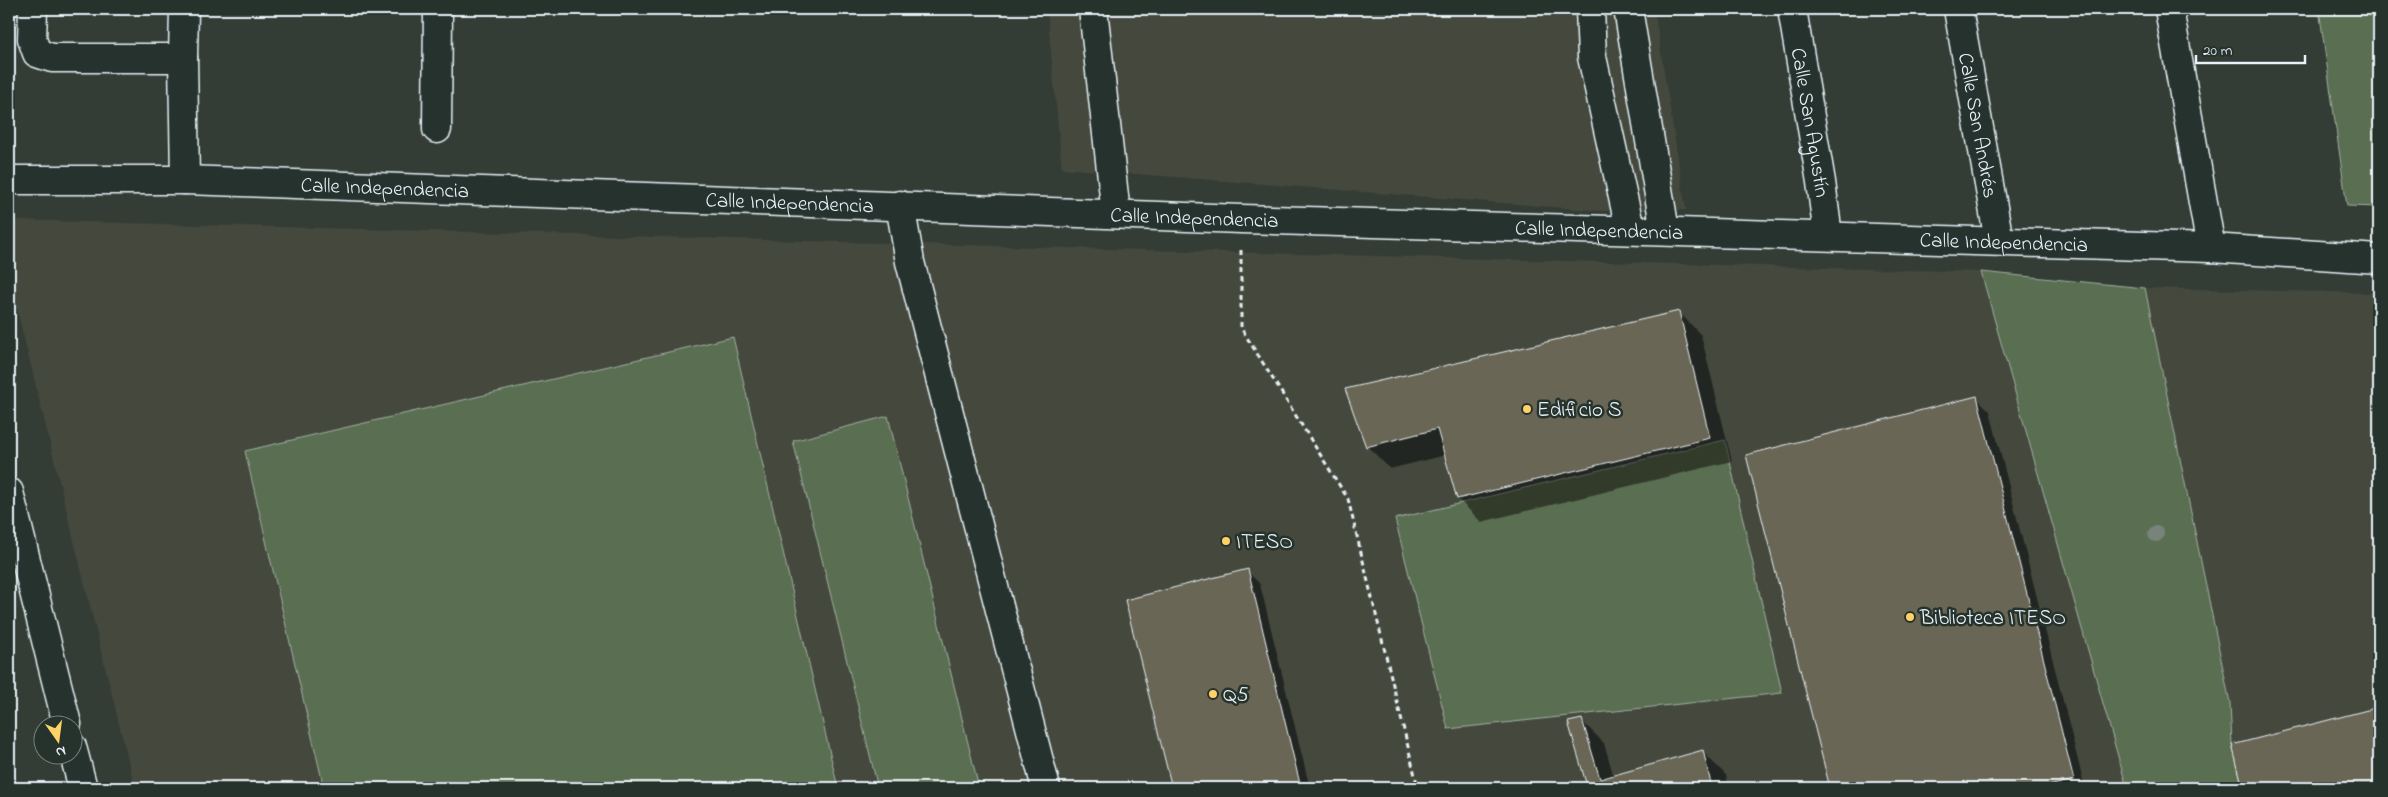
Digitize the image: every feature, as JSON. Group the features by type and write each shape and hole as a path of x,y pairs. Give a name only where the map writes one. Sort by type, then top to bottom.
{"street":[{"path":"33,9 32,38 37,53 52,58 183,58"},
{"path":"184,9 185,180"},
{"path":"436,128 438,9"},
{"path":"1092,9 1116,214"},
{"path":"1590,9 1592,57 1630,230"},
{"path":"1628,9 1665,231"},
{"name":"Calle San Agustín","path":"1792,9 1821,182 1828,236"},
{"name":"Calle San Andrés","path":"1958,9 1999,241"},
{"path":"2169,9 2211,248"},
{"name":"Calle Independencia","path":"9,180 185,180 1242,219 2211,248 2379,260"},
{"path":"900,205 910,262 1046,788"},
{"path":"9,492 64,714"},
{"path":"77,764 83,788"}],"path":[{"path":"1242,219 1241,328 1348,499 1418,788"}],"shaded area":[{"path":"1047,9 1654,9 1686,210 1603,211 1062,168"},
{"name":"ITESO","path":"9,220 1981,272 2145,288 2379,293 2379,788 135,788 9,277"}],"green space":[{"path":"2319,9 2379,9 2379,207 2347,206"},
{"path":"1981,272 2145,288 2230,703 2232,745 2243,788 2127,788"},
{"path":"733,337 838,788 324,788 245,451"},
{"path":"888,416 979,788 878,788 793,441"},
{"path":"1725,440 1782,693 1448,729 1395,519"}],"building":[{"name":"Edificio S","path":"1679,311 1710,438 1457,499 1437,429 1366,447 1345,389"},
{"name":"Biblioteca ITESO","path":"1977,396 2074,780 2040,788 1830,788 1746,455"},
{"name":"Q5","path":"1248,569 1301,788 1172,788 1125,600"},
{"path":"2379,707 2379,788 2243,788 2232,745"},
{"path":"1582,719 1600,779 1703,750 1712,788 1568,788 1586,783 1568,722"}],"place":[{"name":"Edificio S","path":"1527,409"},
{"name":"ITESO","path":"1226,541"},
{"name":"Biblioteca ITESO","path":"1910,617"},
{"name":"Q5","path":"1213,694"}]}
